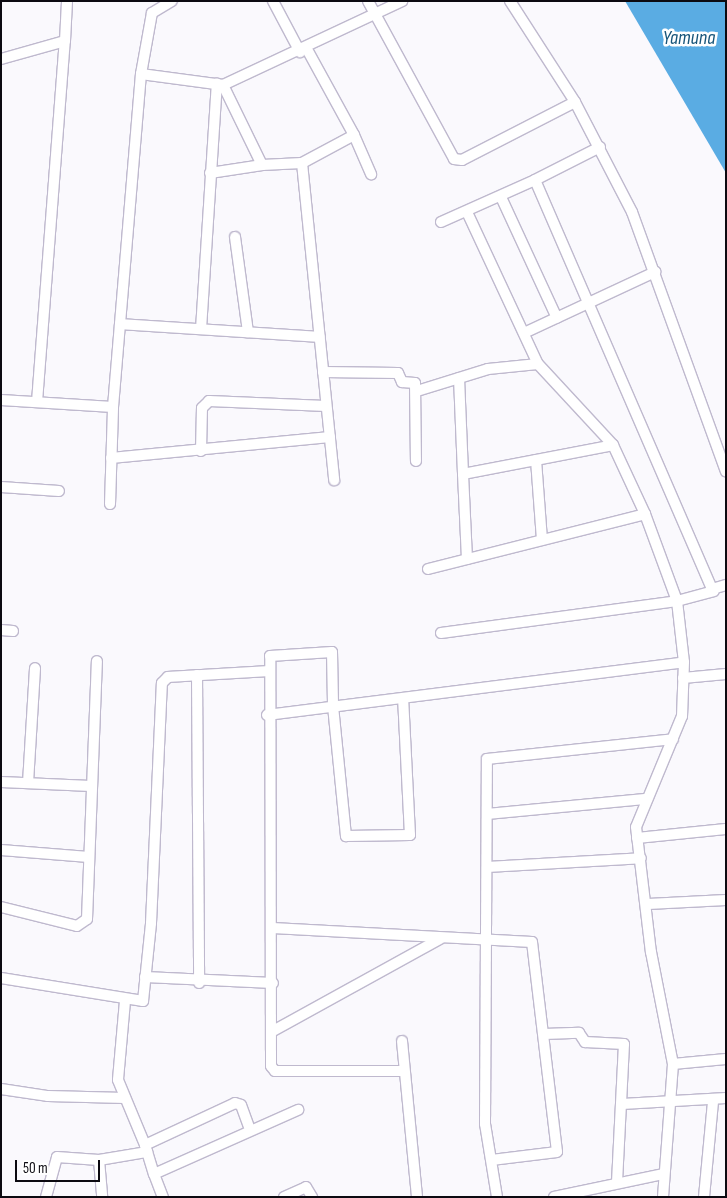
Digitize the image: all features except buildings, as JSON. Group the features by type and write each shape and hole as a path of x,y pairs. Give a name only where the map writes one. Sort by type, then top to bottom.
{"street":[{"path":"37,402 68,1"},
{"path":"110,504 113,407 142,74 152,13 172,1"},
{"path":"273,1 354,135 371,174"},
{"path":"368,1 454,160 462,160 575,102"},
{"path":"142,74 220,84 304,50 402,1"},
{"path":"510,1 575,102 600,148 655,272 726,472"},
{"path":"1,59 65,41"},
{"path":"220,84 262,165"},
{"path":"201,329 210,173 220,84"},
{"path":"210,173 262,165 302,163 354,135"},
{"path":"441,222 501,197 600,148"},
{"path":"302,163 334,480"},
{"path":"535,180 591,302 714,591"},
{"path":"501,197 557,318"},
{"path":"467,212 538,364 613,445 645,514 677,601 684,662 682,716 637,819 637,838 648,904 651,952 673,1064 671,1104 663,1174 664,1197"},
{"path":"235,237 248,332"},
{"path":"524,333 655,272"},
{"path":"120,324 320,337"},
{"path":"417,391 504,366 538,364"},
{"path":"323,372 398,373 402,382 415,384 417,391 416,460"},
{"path":"459,378 467,559"},
{"path":"1,400 113,407"},
{"path":"201,451 202,408 209,401 326,406"},
{"path":"111,458 201,451 330,437"},
{"path":"463,474 613,445"},
{"path":"536,460 542,540"},
{"path":"1,487 59,492"},
{"path":"428,569 645,514"},
{"path":"441,633 677,601 714,591 726,585"},
{"path":"1,630 13,631"},
{"path":"403,698 409,836 345,836 333,706 332,652 272,654 267,715 273,928 271,1066 275,1071 403,1071"},
{"path":"1,908 83,925 89,857 98,661"},
{"path":"267,715 684,662"},
{"path":"28,784 35,668"},
{"path":"1,978 125,1001 143,1000 162,683 168,677 270,671"},
{"path":"683,678 726,674"},
{"path":"197,675 199,983"},
{"path":"497,1197 485,1124 486,763 490,757 673,739"},
{"path":"1,782 91,786"},
{"path":"487,814 646,799"},
{"path":"637,838 726,829"},
{"path":"1,850 89,857"},
{"path":"487,867 641,858"},
{"path":"648,904 726,900"},
{"path":"273,928 440,938 486,943 532,942 557,1152 491,1160"},
{"path":"272,1032 440,938"},
{"path":"145,977 199,983 273,983"},
{"path":"125,1001 118,1080 146,1148 162,1197"},
{"path":"544,1034 578,1033 585,1042 622,1042 622,1104 617,1183"},
{"path":"402,1042 403,1071 417,1197"},
{"path":"673,1064 726,1059"},
{"path":"1,1089 48,1096 125,1098"},
{"path":"622,1104 671,1104 713,1101 726,1098"},
{"path":"704,1197 713,1101"},
{"path":"46,1197 57,1157 99,1160 146,1148 235,1103 241,1105 250,1130"},
{"path":"154,1174 298,1110"},
{"path":"99,1160 102,1197"},
{"path":"554,1197 579,1194 617,1183 663,1174"},
{"path":"284,1197 306,1187 312,1197"}],"water":[{"name":"Yamuna","path":"625,1 726,1 726,173"}]}
